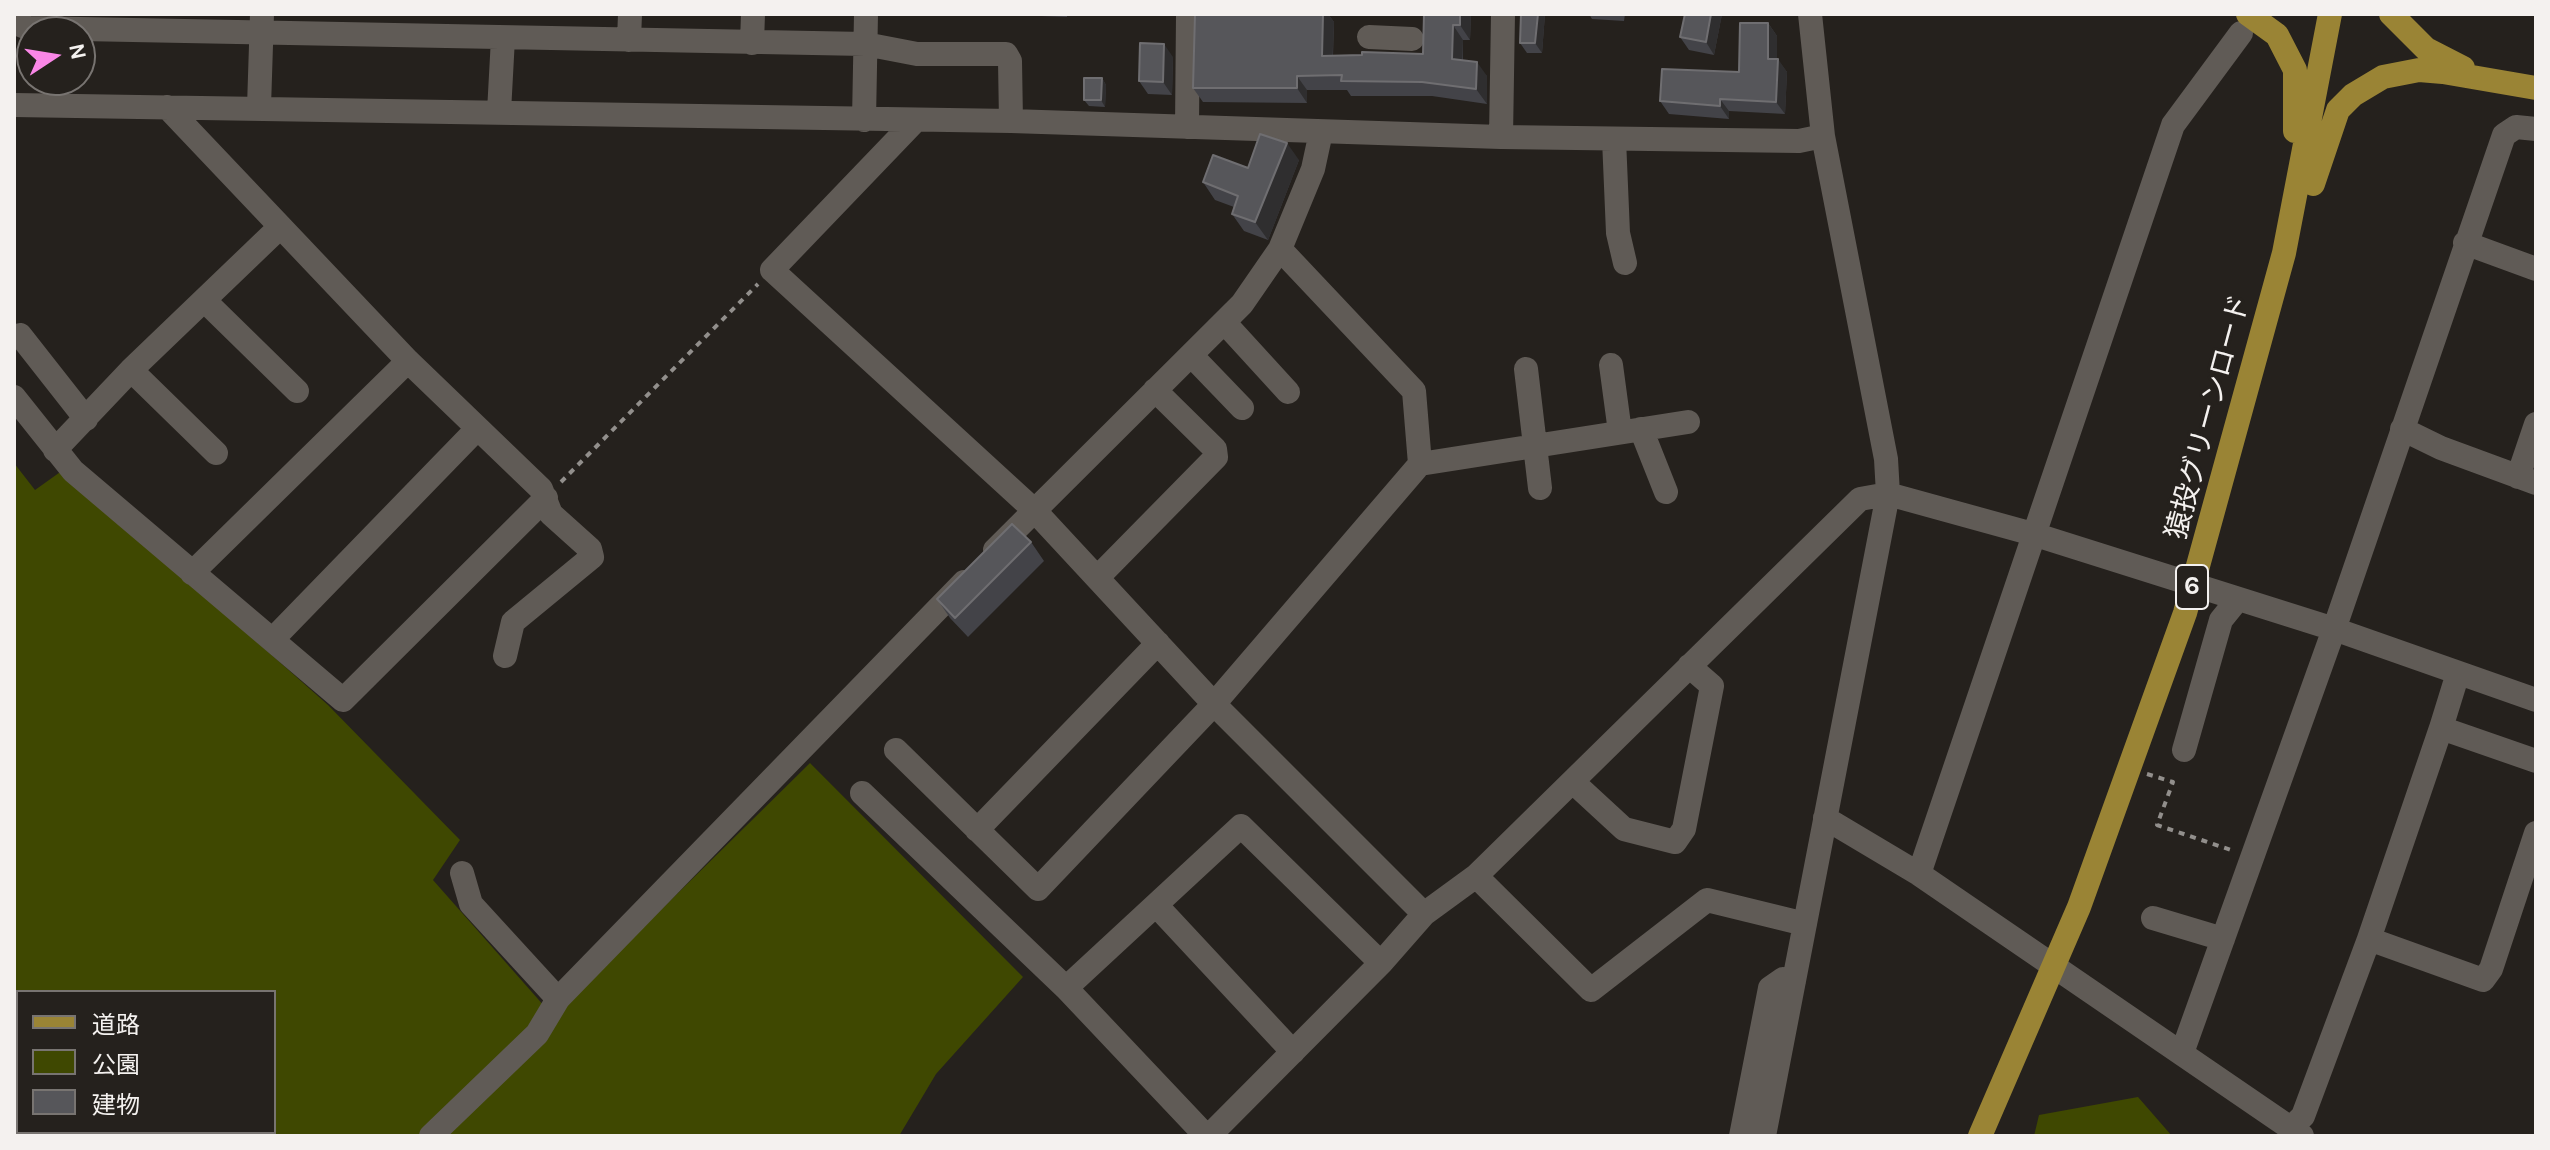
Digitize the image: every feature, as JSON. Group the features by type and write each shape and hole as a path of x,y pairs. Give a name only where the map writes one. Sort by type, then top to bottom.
{"main road":[{"name":"猿投グリーンロード","path":"1980,1136 2036,1013 2117,810 2185,613 2238,431 2284,253 2330,14"},
{"path":"2391,14 2410,36 2448,63 2511,84"},
{"path":"2244,24 2277,35 2295,70 2298,89 2293,151 2258,354"},
{"path":"2238,431 2256,386 2323,145 2338,110 2367,85 2399,73 2443,72 2536,88"}],"street":[{"path":"16,14 18,24 28,28 139,21 380,25 503,38 865,44 917,54 1006,54 1011,121"},
{"path":"629,40 630,14"},
{"path":"752,43 753,14"},
{"path":"864,120 866,14"},
{"path":"1187,127 1188,14"},
{"path":"1501,137 1503,14"},
{"path":"1764,1136 1888,494 1886,459 1823,136 1810,14"},
{"path":"259,107 262,24"},
{"path":"1919,874 2173,125 2244,24"},
{"path":"1369,35 1412,39"},
{"path":"499,112 503,38"},
{"path":"14,105 1011,121 1614,139 1799,141 1823,136"},
{"path":"167,107 408,361 546,498 551,514 590,549 592,557 513,622 505,656"},
{"path":"915,121 772,270 1034,510 1214,704 1424,914"},
{"path":"2182,1053 2334,629 2504,135 2516,127 2536,129"},
{"path":"431,1136 537,1034 558,999 1034,510 1242,304 1280,249 1313,169 1321,132"},
{"path":"1614,139 1618,233 1625,263"},
{"path":"55,450 131,370 280,227"},
{"path":"2465,243 2536,269"},
{"path":"1280,249 1414,391 1420,464"},
{"path":"205,301 297,391"},
{"path":"1224,322 1288,392"},
{"path":"20,335 86,419"},
{"path":"1191,355 1242,408"},
{"path":"192,573 408,361"},
{"path":"1611,365 1630,431 1666,492"},
{"path":"1526,369 1540,488"},
{"path":"131,370 216,453"},
{"path":"1098,577 1216,457 1215,449 1155,390"},
{"path":"14,397 73,471 192,573 274,638 343,700 546,498"},
{"path":"896,750 1038,889 1214,704 1420,464 1688,422"},
{"path":"2402,429 2441,448 2527,480 2536,424"},
{"path":"274,638 476,430"},
{"path":"862,793 1066,988 1208,1136 1381,963 1424,914 1476,876 1860,499 1888,494 2033,534 2334,629 2536,700"},
{"path":"2184,750 2221,620 2236,598"},
{"path":"977,830 1158,643"},
{"path":"1573,782 1624,829 1675,842 1684,829 1712,686 1689,666"},
{"path":"1825,818 1919,874 2297,1132 2369,939 2458,673"},
{"path":"2441,728 2536,761"},
{"path":"1066,988 1241,826 1381,963"},
{"path":"2369,939 2483,980 2491,969 2536,833"},
{"path":"462,873 471,904 558,999"},
{"path":"1476,876 1591,990 1707,900 1805,924"},
{"path":"1156,905 1293,1052"},
{"path":"2153,918 2223,939"},
{"path":"1741,1136 1770,988 1783,979 1794,981"}],"path":[{"path":"546,498 772,270"},
{"path":"2173,782 2157,825 2252,858"}],"green space":[{"path":"14,463 35,490 63,470 328,705 460,840 433,880 553,1016 810,763 1023,977 936,1074 899,1136 14,1136"},
{"path":"2138,1097 2172,1136 2034,1136 2039,1115"}],"building":[{"path":"1195,14 1323,14 1322,56 1362,55 1362,52 1423,54 1424,14 1460,14 1460,25 1453,25 1452,59 1477,62 1476,89 1422,82 1341,81 1342,75 1297,76 1297,88 1193,88"},
{"path":"1521,14 1538,14 1535,43 1520,43"},
{"path":"1685,14 1711,14 1706,42 1680,37"},
{"path":"1740,23 1768,23 1768,59 1778,59 1776,102 1720,99 1720,106 1660,101 1662,69 1739,72"},
{"path":"1140,43 1164,44 1163,82 1139,81"},
{"path":"1084,78 1102,78 1101,100 1084,100"},
{"path":"1260,134 1287,143 1255,222 1232,214 1238,196 1203,182 1213,155 1248,168"},
{"path":"1012,524 1031,542 955,618 937,599"}]}
